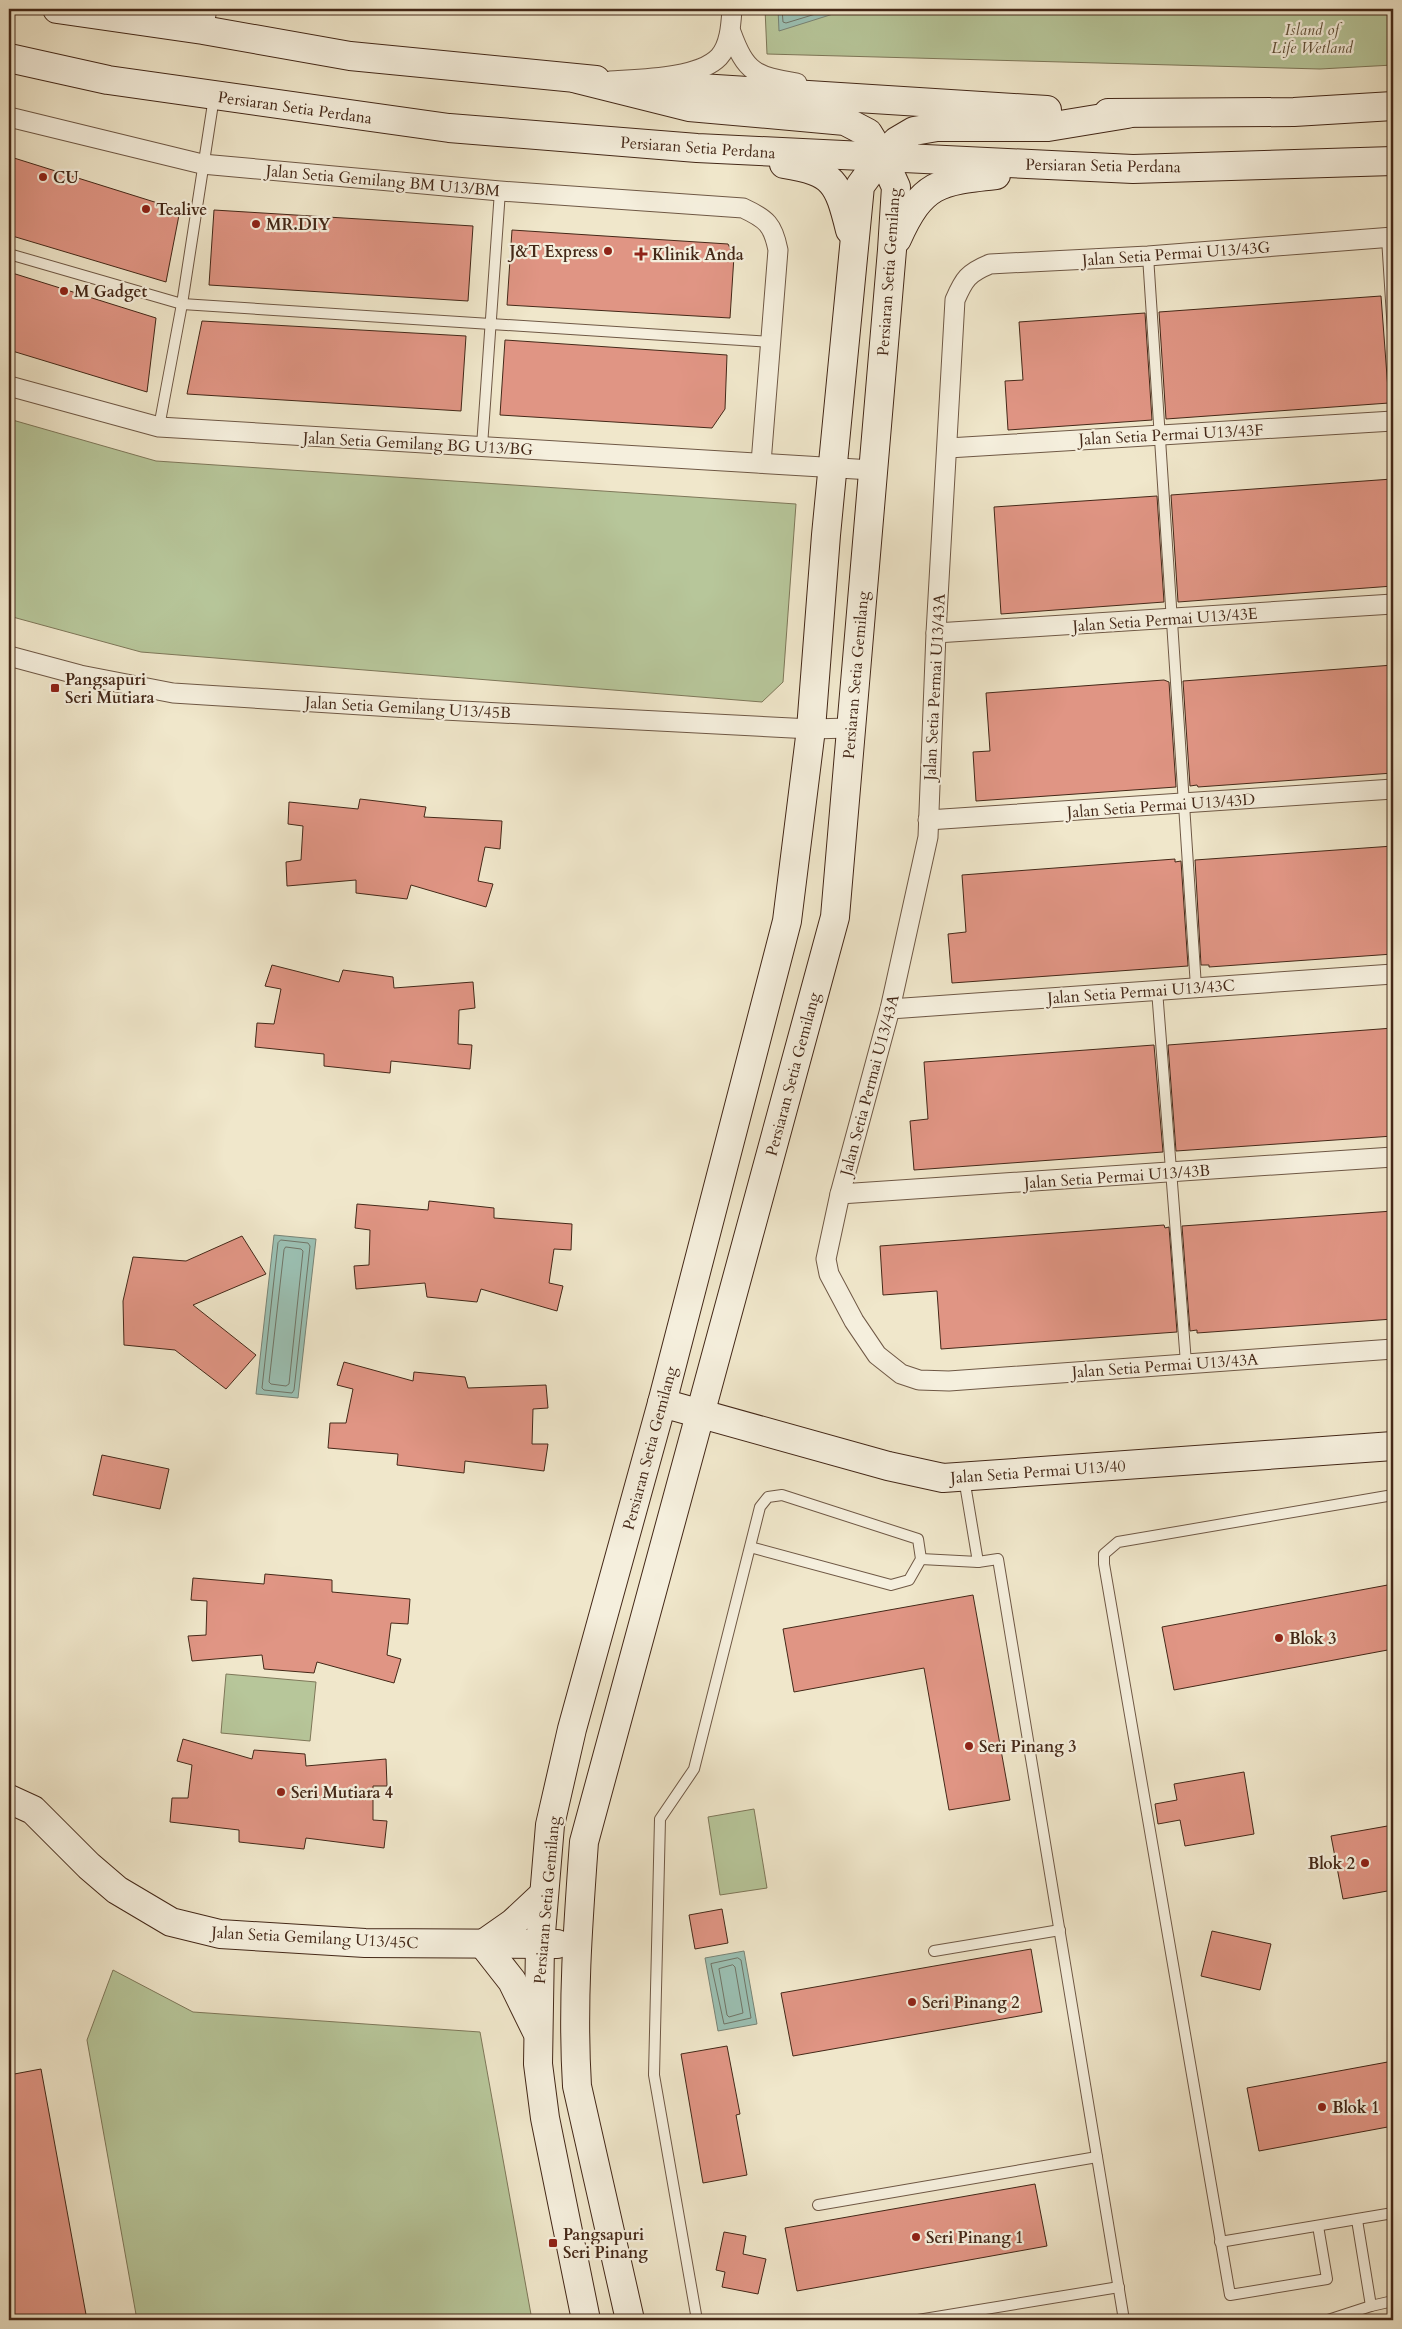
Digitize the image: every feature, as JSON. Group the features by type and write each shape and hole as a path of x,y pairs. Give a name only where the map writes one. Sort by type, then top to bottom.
{"street":[{"path":"57,9 205,19 350,56 577,79 898,101 1127,114 1294,112 1393,106"},
{"path":"732,9 731,32 740,56 753,71 771,79 898,101"},
{"path":"610,81 671,76 700,69 719,57 731,32"},
{"name":"Persiaran Setia Perdana","path":"9,58 108,80 449,128 697,148 1133,168 1393,161"},
{"path":"577,79 689,107 845,121 868,133 882,156 897,141 914,132 930,129 1048,127 1127,114"},
{"name":"Jalan Setia Gemilang BM U13/BM","path":"9,117 202,164 500,191 744,208 761,216 774,230 778,250 770,342"},
{"path":"697,148 806,167 827,176 838,190 853,244"},
{"name":"Persiaran Setia Gemilang","path":"586,2320 545,2118 538,2064 540,1945 550,1825 572,1729 662,1403 787,921 811,729 832,467 860,186 882,156 896,187 834,917 584,1842 576,1944 575,2047 577,2086 630,2320"},
{"path":"892,250 907,216 921,196 944,182 1084,167"},
{"name":"Jalan Setia Permai U13/43G","path":"963,280 976,270 990,264 1148,256 1390,238"},
{"name":"Jalan Setia Permai U13/43A","path":"963,280 956,300 936,633 928,837 890,1008 827,1247 826,1259 829,1274 854,1321 877,1355 901,1374 919,1380 949,1381 1393,1349"},
{"path":"761,463 770,342"},
{"name":"Jalan Setia Gemilang BG U13/BG","path":"9,386 159,427 872,470"},
{"name":"Jalan Setia Permai U13/43F","path":"948,448 1393,421"},
{"name":"Jalan Setia Permai U13/43E","path":"936,633 1393,604"},
{"name":"Jalan Setia Gemilang U13/45B","path":"9,656 80,675 173,693 435,710 811,729 850,728"},
{"name":"Jalan Setia Permai U13/43D","path":"928,820 1393,789"},
{"name":"Jalan Setia Permai U13/43C","path":"890,1008 1393,974"},
{"name":"Jalan Setia Permai U13/43B","path":"840,1194 1393,1157"},
{"name":"Jalan Setia Permai U13/40","path":"662,1403 888,1466 943,1478 1393,1446"},
{"name":"Jalan Setia Gemilang U13/45C","path":"9,1799 33,1810 89,1866 117,1890 171,1922 220,1934 365,1943 576,1944"},
{"path":"538,2034 512,1981 483,1944 513,1923 543,1895"}],"lane":[{"path":"159,427 182,304 202,164 214,96"},
{"path":"482,446 500,191"},
{"path":"1390,238 1393,332"},
{"path":"9,254 182,304 770,342"},
{"path":"1148,256 1196,987"},
{"path":"1157,990 1186,1363"},
{"path":"964,1477 978,1562"},
{"path":"697,2320 654,2075 660,1819 694,1769 760,1507 768,1497 782,1495 918,1539 921,1559 910,1580 891,1585 750,1547"},
{"path":"1318,2226 1326,2279 1230,2295 1104,1564 1104,1554 1118,1542 1393,1495"},
{"path":"921,1559 978,1562 998,1559 1124,2320"},
{"path":"934,1950 1060,1930"},
{"path":"818,2205 1097,2157"},
{"path":"1220,2242 1393,2213"},
{"path":"1357,2220 1371,2306"},
{"path":"918,2320 1119,2287"},
{"path":"1328,2320 1393,2301"}],"green space":[{"name":"Island of Life Wetland","path":"765,9 1393,9 1393,65 1320,69 767,54"},
{"path":"9,419 156,461 796,504 783,682 762,702 141,652 9,616"},
{"path":"226,1674 316,1682 310,1741 221,1733"},
{"path":"754,1809 767,1888 720,1895 708,1817"},
{"path":"113,1970 193,2012 480,2032 532,2320 137,2320 87,2040"}],"water":[{"path":"778,9 849,9 779,31"},
{"path":"274,1235 316,1239 298,1398 256,1394"},
{"path":"744,1951 757,2024 718,2031 705,1958"}],"building":[{"path":"14,158 180,210 166,282 9,235 9,176"},
{"path":"214,210 473,226 468,301 209,285"},
{"path":"512,230 728,244 734,256 730,318 507,305"},
{"path":"9,272 156,318 147,392 9,350"},
{"path":"1381,296 1389,403 1166,419 1159,312"},
{"path":"1145,313 1152,420 1008,430 1005,381 1023,380 1019,322"},
{"path":"202,321 466,336 461,411 187,394"},
{"path":"505,340 727,355 725,409 712,428 500,415"},
{"path":"1392,479 1393,586 1178,602 1171,495"},
{"path":"1157,496 1164,602 1001,614 994,507"},
{"path":"1393,665 1393,773 1198,787 1197,785 1190,786 1183,681"},
{"path":"1164,680 1169,682 1176,787 976,801 973,752 990,751 986,693"},
{"path":"360,799 426,807 424,817 502,821 500,849 485,847 478,881 493,884 486,907 411,885 407,899 356,893 356,880 287,886 286,862 301,860 303,826 288,824 289,802 358,809"},
{"path":"1393,846 1393,954 1209,967 1209,965 1201,965 1195,860"},
{"path":"1175,859 1175,862 1181,861 1188,966 952,983 948,934 966,932 962,875"},
{"path":"272,965 339,982 343,970 393,977 394,988 473,982 475,1008 459,1010 458,1044 472,1045 470,1069 391,1061 390,1073 324,1066 324,1054 255,1047 257,1023 274,1024 281,989 265,986"},
{"path":"1393,1028 1393,1136 1176,1151 1168,1045"},
{"path":"1154,1045 1163,1152 914,1170 910,1121 928,1119 924,1062"},
{"path":"429,1201 494,1208 494,1218 572,1224 571,1250 554,1249 549,1283 563,1286 557,1311 481,1289 477,1302 427,1297 425,1283 356,1289 354,1266 369,1265 370,1230 355,1228 357,1204 428,1210"},
{"path":"1393,1211 1393,1319 1197,1333 1197,1330 1190,1331 1182,1226"},
{"path":"1164,1225 1165,1228 1169,1227 1177,1332 941,1349 937,1291 883,1295 880,1246"},
{"path":"242,1236 266,1274 193,1305 256,1355 226,1389 175,1350 124,1345 123,1301 133,1257 186,1261"},
{"path":"344,1362 413,1381 414,1372 465,1377 468,1388 546,1385 548,1408 533,1409 532,1444 548,1444 544,1471 465,1461 464,1473 397,1465 398,1454 328,1448 330,1423 346,1423 353,1389 337,1385"},
{"path":"102,1455 169,1469 160,1509 93,1495"},
{"path":"265,1574 332,1580 332,1592 410,1599 408,1624 391,1623 387,1655 401,1659 394,1683 317,1662 314,1673 264,1669 262,1655 192,1661 188,1636 206,1635 207,1601 191,1600 193,1578 264,1584"},
{"name":"Blok 3","path":"1393,1584 1393,1649 1174,1690 1162,1627"},
{"name":"Seri Pinang 3","path":"973,1595 1010,1800 949,1810 924,1668 794,1692 783,1629"},
{"name":"Seri Mutiara 4","path":"183,1739 252,1759 254,1750 305,1754 306,1766 386,1759 387,1786 373,1786 373,1820 387,1821 384,1848 306,1838 304,1849 239,1842 239,1830 170,1822 172,1798 188,1798 192,1765 177,1761"},
{"path":"1244,1772 1254,1834 1185,1846 1180,1820 1158,1824 1155,1804 1177,1800 1174,1784"},
{"name":"Blok 2","path":"1393,1825 1393,1890 1343,1899 1331,1836"},
{"path":"722,1909 728,1943 695,1949 689,1915"},
{"path":"1212,1931 1271,1944 1260,1990 1201,1976"},
{"name":"Seri Pinang 2","path":"1031,1949 1042,2012 793,2056 781,1993"},
{"path":"727,2046 740,2114 736,2115 747,2175 703,2183 681,2054"},
{"name":"Blok 1","path":"1393,2061 1393,2126 1259,2151 1247,2088"},
{"path":"41,2069 87,2320 9,2320 9,2075"},
{"name":"Seri Pinang 1","path":"1035,2184 1047,2246 797,2291 785,2228"},
{"path":"724,2232 746,2236 743,2254 766,2259 758,2294 722,2287 725,2272 716,2270"}],"place":[{"name":"CU","path":"43,177"},
{"name":"Tealive","path":"146,209"},
{"name":"MR.DIY","path":"256,224"},
{"name":"J&T Express","path":"608,251"},
{"name":"Klinik Anda","path":"641,254"},
{"name":"M Gadget","path":"64,291"},
{"name":"Pangsapuri Seri Mutiara","path":"55,688"},
{"name":"Blok 3","path":"1279,1638"},
{"name":"Seri Pinang 3","path":"969,1746"},
{"name":"Seri Mutiara 4","path":"281,1792"},
{"name":"Blok 2","path":"1365,1863"},
{"name":"Seri Pinang 2","path":"912,2002"},
{"name":"Blok 1","path":"1322,2107"},
{"name":"Seri Pinang 1","path":"916,2237"},
{"name":"Pangsapuri Seri Pinang","path":"553,2243"}]}
